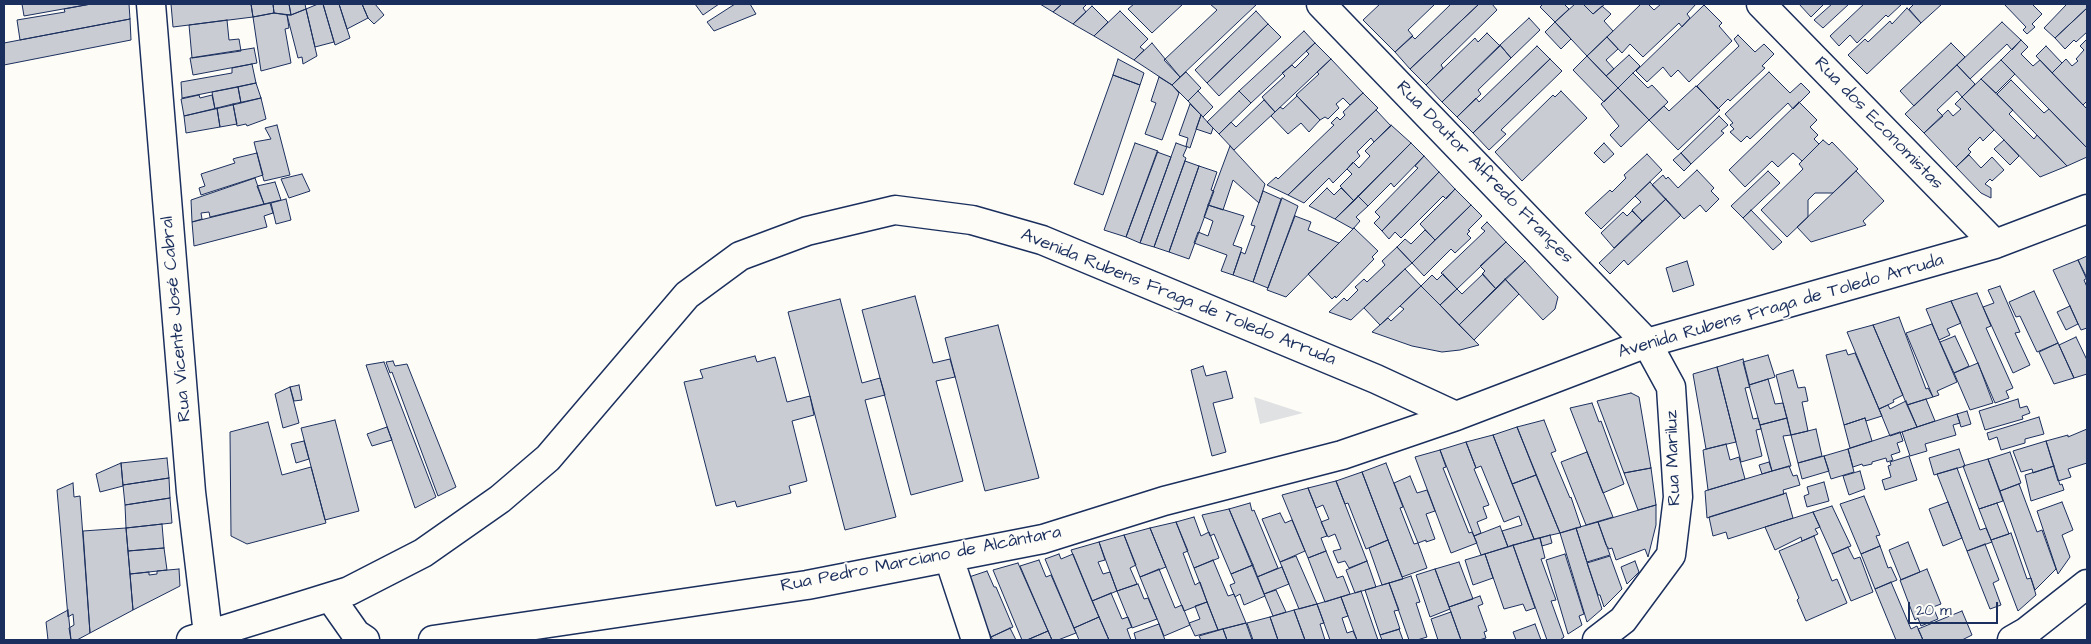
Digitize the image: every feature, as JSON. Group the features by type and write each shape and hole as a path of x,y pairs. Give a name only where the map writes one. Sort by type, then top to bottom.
{"street":[{"name":"Rua Vicente José Cabral","path":"151,4 191,492 199,637"},
{"name":"Rua Doutor Alfredo Françes","path":"1321,4 1647,343"},
{"name":"Rua dos Economistas","path":"1761,4 1995,244"},
{"name":"Avenida Rubens Fraga de Toledo Arruda","path":"199,637 349,591 423,553 500,499 548,458 687,295 740,256 807,231 895,210 972,220 1042,240 1376,379 1456,416 1647,343 1995,244 2087,209"},
{"name":"Rua Mariluz","path":"1597,640 1623,620 1671,555 1678,497 1671,387 1647,343"},
{"name":"Rua Pedro Marciano de Alcântara","path":"434,640 807,585 1043,539 1164,501 1342,455 1456,416"},
{"path":"948,558 976,640"},
{"path":"2012,640 2026,632 2087,584"},
{"path":"330,597 356,634 364,640"}],"shaded area":[{"path":"1254,397 1303,413 1260,424"}],"building":[{"path":"22,4 91,4 24,16"},
{"path":"91,4 129,4 130,19 20,40 17,20 65,12 64,9"},
{"path":"171,4 251,4 253,17 173,27"},
{"path":"251,4 273,4 274,13 253,17"},
{"path":"273,4 289,4 291,15 274,13"},
{"path":"289,4 305,4 306,9 291,15"},
{"path":"323,4 334,42 315,47 306,9"},
{"path":"323,4 339,4 350,38 335,45"},
{"path":"339,4 362,4 368,18 347,29"},
{"path":"362,4 375,4 384,15 374,24 368,18"},
{"path":"695,4 719,4 703,15"},
{"path":"735,4 750,4 756,14 714,31 707,22"},
{"path":"1040,4 1062,4 1053,12"},
{"path":"1062,4 1087,4 1083,8 1086,12 1073,24 1053,12"},
{"path":"1134,4 1183,4 1152,33 1128,9"},
{"path":"1210,4 1257,4 1180,77 1164,60 1217,10"},
{"path":"1380,4 1435,4 1408,30 1413,36 1395,52 1363,20"},
{"path":"1451,4 1479,4 1410,69 1395,52 1412,36 1415,39"},
{"path":"1479,4 1492,4 1497,10 1441,65 1443,68 1426,85 1410,69"},
{"path":"1543,4 1564,4 1569,9 1555,22 1540,7"},
{"path":"1575,4 1583,4 1593,14 1602,6 1611,14 1604,21 1613,31 1587,56 1555,22"},
{"path":"1583,4 1605,4 1593,14"},
{"path":"1641,4 1648,4 1654,10 1661,4 1696,4 1687,14 1690,18 1682,27 1679,23 1643,57 1630,44 1622,53 1607,37"},
{"path":"1799,4 1824,4 1811,17"},
{"path":"1832,4 1849,4 1823,28 1814,20"},
{"path":"1864,4 1902,4 1888,17 1886,15 1857,43 1850,35 1839,46 1830,36"},
{"path":"1914,4 1942,4 1921,23 1909,9"},
{"path":"2004,4 2032,4 2042,14 2032,24 2035,27 2027,34 2023,30 2026,27"},
{"path":"2067,4 2087,4 2087,8 2055,38 2044,28"},
{"path":"1704,5 1722,23 1719,26 1732,41 1689,82 1678,70 1671,77 1663,67 1647,82 1636,71"},
{"path":"1092,6 1108,22 1094,36 1073,24"},
{"path":"1907,8 1921,23 1867,74 1848,55 1865,39 1868,42 1890,21 1892,24"},
{"path":"2087,8 2087,32 2076,42 2074,40 2065,49 2055,38"},
{"path":"306,9 317,56 303,64 302,57 298,58 287,15"},
{"path":"1120,11 1148,39 1140,47 1144,50 1134,60 1094,36"},
{"path":"1256,11 1268,24 1207,83 1195,70"},
{"path":"274,13 287,15 289,28 285,29 291,63 261,71 253,17"},
{"path":"1529,18 1540,30 1511,58 1500,45"},
{"path":"130,19 131,40 4,65 4,43"},
{"path":"227,20 229,40 239,39 241,51 192,58 189,25"},
{"path":"1555,22 1571,39 1561,49 1545,32"},
{"path":"2002,22 2021,40 2012,50 2007,44 1970,79 1957,65"},
{"path":"1268,24 1281,37 1219,96 1207,83"},
{"path":"1304,31 1315,43 1251,103 1239,91"},
{"path":"1487,33 1500,46 1442,102 1426,85 1475,38 1478,42"},
{"path":"1738,35 1755,52 1764,44 1774,54 1762,66 1765,68 1730,101 1728,99 1718,109 1697,86 1739,46 1734,39"},
{"path":"1607,37 1618,49 1606,60 1614,69 1606,76 1587,56"},
{"path":"2087,39 2087,101 2083,105 2052,73 2066,59 2072,66 2078,61 2076,59 2084,50 2080,46"},
{"path":"2021,40 2028,47 2021,54 2033,66 2040,60 2087,109 2087,148 2001,60"},
{"path":"1152,43 1180,77 1172,85 1134,60"},
{"path":"1315,43 1331,59 1275,112 1262,97 1285,76 1282,73 1292,65 1295,68 1309,54 1306,51"},
{"path":"1951,43 1965,57 1914,106 1900,91"},
{"path":"1500,45 1511,58 1478,90 1481,94 1457,117 1442,102"},
{"path":"1537,46 1550,59 1473,133 1457,117 1476,98 1479,102"},
{"path":"2046,46 2062,63 2052,73 2036,56"},
{"path":"254,48 257,63 193,75 190,58"},
{"path":"1629,55 1640,66 1618,88 1606,76"},
{"path":"1587,56 1618,88 1604,102 1573,70"},
{"path":"1118,59 1144,73 1140,85 1113,75"},
{"path":"1331,59 1363,93 1350,105 1343,98 1336,104 1339,108 1328,119 1325,117 1320,120 1296,95 1319,74 1317,72"},
{"path":"1550,59 1562,71 1501,130 1506,134 1489,150 1473,133"},
{"path":"2001,60 2015,74 1996,93 1981,79"},
{"path":"252,64 256,83 182,98 181,82 232,73 232,68"},
{"path":"1957,65 1975,84 1962,97 1957,91 1937,110 1943,116 1924,133 1905,114"},
{"path":"1186,72 1201,88 1188,101 1172,85"},
{"path":"1769,72 1790,93 1801,83 1810,92 1793,109 1788,103 1750,139 1747,136 1741,142 1730,132 1734,129 1730,125 1733,123 1725,114"},
{"path":"1633,73 1648,88 1652,85 1668,102 1649,120 1618,88"},
{"path":"1113,75 1140,85 1103,195 1074,184"},
{"path":"1159,77 1172,85 1179,93 1162,140 1145,134 1156,103 1151,101"},
{"path":"1981,79 2013,110 2009,114 2034,139 2037,135 2067,166 2040,177 1962,97"},
{"path":"2011,80 2044,113 2049,109 2087,148 2087,157 2067,166 1997,94"},
{"path":"256,83 261,98 241,103 238,87"},
{"path":"1696,86 1720,110 1678,150 1649,120 1664,106 1669,111"},
{"path":"238,87 241,103 215,109 212,92"},
{"path":"1618,88 1649,120 1621,147 1610,135 1619,126 1601,104"},
{"path":"1198,91 1213,107 1203,117 1188,101"},
{"path":"1239,91 1251,103 1219,134 1207,122"},
{"path":"1561,91 1587,118 1522,181 1495,152 1553,95 1555,97"},
{"path":"1363,93 1378,108 1288,195 1267,185 1276,177 1278,179 1334,125 1331,123 1337,117 1340,120 1345,115 1343,112"},
{"path":"199,95 200,98 212,95 215,109 184,116 181,99"},
{"path":"1297,96 1320,120 1309,132 1301,123 1288,134 1271,116 1280,107 1283,109"},
{"path":"1962,97 1994,130 1983,141 1980,137 1968,149 1971,152 1956,167 1924,133 1948,110 1953,116 1961,109 1955,104"},
{"path":"261,98 266,119 247,126 246,124 237,126 233,104"},
{"path":"1264,100 1275,112 1234,150 1219,134 1231,122 1236,127"},
{"path":"1799,102 1817,120 1810,127 1818,135 1814,139 1819,144 1802,161 1793,153 1778,167 1772,161 1745,187 1729,170"},
{"path":"233,104 237,124 220,127 217,108"},
{"path":"1190,104 1201,115 1190,148 1186,146 1188,138 1179,135"},
{"path":"217,108 220,127 186,133 184,116"},
{"path":"1376,110 1391,126 1374,142 1371,138 1357,152 1360,156 1333,183 1329,178 1304,203 1288,195"},
{"path":"1201,115 1213,128 1211,134 1196,129"},
{"path":"1719,116 1728,125 1721,131 1724,133 1691,164 1681,153"},
{"path":"277,125 290,175 264,181 254,142 271,139 265,128"},
{"path":"1391,125 1411,143 1354,201 1340,186 1352,174 1347,169 1353,162 1359,168 1370,156 1365,151"},
{"path":"1823,140 1829,145 1832,142 1858,169 1833,193 1815,193 1808,200 1808,217 1787,237 1761,210 1803,169 1799,164"},
{"path":"2004,140 2019,156 2010,165 1994,149"},
{"path":"1135,143 1158,151 1126,237 1104,230"},
{"path":"1176,143 1187,147 1183,156 1186,158 1154,247 1140,243"},
{"path":"1411,143 1424,156 1394,187 1391,183 1368,206 1358,196"},
{"path":"1604,143 1614,154 1604,163 1594,153"},
{"path":"1230,146 1265,184 1259,203 1233,180 1223,210 1208,205"},
{"path":"1157,152 1171,157 1140,243 1126,237"},
{"path":"257,153 263,175 201,195 199,188 205,186 201,174 235,163 233,159"},
{"path":"1681,153 1691,164 1684,171 1673,160"},
{"path":"1647,154 1662,170 1601,229 1585,213 1610,190 1612,192 1626,178 1624,175"},
{"path":"1969,155 1981,168 1992,157 2004,170 1992,181 1990,179 1985,184 1991,188 1991,198 1981,193 1956,167"},
{"path":"1424,156 1439,172 1382,231 1374,223 1380,217 1375,212 1418,168 1415,166"},
{"path":"1185,161 1199,166 1169,252 1154,247"},
{"path":"1199,166 1217,172 1211,190 1214,191 1189,259 1169,252"},
{"path":"1697,170 1714,188 1711,191 1719,199 1706,212 1700,205 1684,219 1652,185 1663,175 1666,179 1668,177 1678,188"},
{"path":"1768,171 1780,183 1743,218 1731,206"},
{"path":"1856,171 1884,201 1863,221 1866,225 1811,242 1797,227"},
{"path":"1439,172 1455,189 1446,199 1443,196 1401,238 1395,232 1389,239 1382,231"},
{"path":"302,174 310,191 289,198 281,179"},
{"path":"255,178 264,204 210,217 209,212 201,213 202,219 192,222 191,200"},
{"path":"275,182 281,200 264,204 257,186"},
{"path":"1650,182 1666,199 1642,221 1632,210 1641,202 1635,196"},
{"path":"1327,188 1334,195 1341,188 1354,201 1335,219 1309,206"},
{"path":"1455,189 1471,205 1435,240 1420,224"},
{"path":"1263,191 1281,199 1253,282 1233,275 1241,252 1245,254 1255,226 1251,225"},
{"path":"1358,196 1368,206 1356,217 1360,221 1353,229 1335,219"},
{"path":"1282,198 1298,206 1268,288 1253,282"},
{"path":"286,199 291,220 276,224 271,203"},
{"path":"1666,199 1681,215 1628,265 1624,260 1610,274 1599,263"},
{"path":"270,203 273,213 264,216 267,227 194,246 192,222"},
{"path":"1208,205 1244,216 1233,245 1242,248 1233,275 1221,271 1227,255 1194,243 1198,232 1208,236 1213,221 1204,217"},
{"path":"1471,205 1482,216 1468,230 1470,231 1467,234 1471,238 1455,253 1451,249 1424,276 1412,263"},
{"path":"1751,210 1782,242 1773,250 1743,218"},
{"path":"1632,211 1642,221 1614,248 1601,233 1623,212 1627,216"},
{"path":"1295,216 1311,222 1308,230 1339,243 1286,297 1267,290"},
{"path":"1487,222 1506,242 1457,289 1441,273 1485,231 1481,228"},
{"path":"1354,228 1378,251 1372,257 1374,259 1336,298 1335,296 1332,299 1308,274"},
{"path":"1425,230 1435,240 1412,263 1397,247 1405,239 1411,244"},
{"path":"1506,242 1525,261 1496,289 1482,274 1485,271 1480,266"},
{"path":"1397,247 1412,263 1351,320 1329,312 1344,298 1347,301 1358,290 1355,287 1364,279 1367,282 1385,265 1382,261"},
{"path":"2087,256 2087,280 2078,260"},
{"path":"2078,260 2087,278 2084,280 2087,287 2087,328 2081,330 2053,270"},
{"path":"1525,261 1558,297 1555,309 1543,320 1505,279"},
{"path":"1687,261 1694,285 1673,292 1666,268"},
{"path":"1405,269 1421,286 1380,325 1364,308"},
{"path":"1443,274 1457,289 1440,305 1421,286 1432,275 1437,280"},
{"path":"1483,274 1496,289 1459,325 1440,305 1457,289 1462,294"},
{"path":"1505,279 1519,294 1474,340 1459,325"},
{"path":"1421,286 1479,345 1442,352 1412,346 1372,332 1388,318 1391,321 1404,309 1400,306"},
{"path":"2000,286 2020,332 2015,333 2030,365 2013,373 1983,307 1994,303 1988,290"},
{"path":"2034,291 2058,343 2037,352 2020,316 2016,317 2009,302"},
{"path":"1977,293 1991,326 1986,328 2013,388 2006,391 2009,398 1995,403 1951,301"},
{"path":"915,296 933,363 950,359 955,377 936,381 963,481 911,495 862,310"},
{"path":"840,299 862,383 880,378 885,395 865,400 896,517 845,530 788,312"},
{"path":"1951,301 1961,323 1947,329 1950,335 1939,340 1926,309"},
{"path":"2070,306 2078,324 2066,330 2057,312"},
{"path":"1899,317 1926,389 1928,388 1933,397 1907,405 1873,325"},
{"path":"1932,324 1957,382 1937,391 1939,395 1933,397 1906,333"},
{"path":"998,325 1039,478 985,491 945,338"},
{"path":"1873,325 1903,395 1893,400 1894,402 1879,409 1847,332"},
{"path":"1955,336 1969,366 1954,373 1940,342"},
{"path":"2076,337 2087,360 2087,374 2074,378 2059,345"},
{"path":"2058,343 2074,378 2054,384 2039,352"},
{"path":"1846,350 1848,355 1855,353 1882,416 1866,421 1865,418 1844,425 1826,355"},
{"path":"1768,355 1775,377 1749,385 1743,362"},
{"path":"755,356 757,362 775,357 787,402 810,396 814,415 792,421 807,481 789,486 791,493 737,507 735,501 716,506 684,382 703,378 700,370"},
{"path":"1743,359 1750,387 1745,388 1753,419 1758,418 1761,429 1756,430 1762,456 1741,462 1717,367"},
{"path":"393,361 395,366 407,364 456,487 438,496 392,372 390,373 386,362"},
{"path":"384,362 436,497 415,508 366,365"},
{"path":"1978,363 1993,403 1970,410 1954,373"},
{"path":"1203,366 1206,376 1226,371 1233,398 1213,403 1226,452 1212,456 1191,370"},
{"path":"1717,367 1736,442 1706,449 1693,374"},
{"path":"1793,370 1798,388 1805,387 1808,401 1802,402 1808,431 1791,435 1776,375"},
{"path":"1768,379 1775,404 1783,403 1787,418 1760,425 1749,385"},
{"path":"299,385 302,400 294,401 290,387"},
{"path":"290,387 299,423 283,428 275,394"},
{"path":"1631,393 1639,397 1651,468 1624,473 1597,401"},
{"path":"1926,399 1935,421 1917,427 1907,405"},
{"path":"2018,399 2020,408 2027,406 2030,413 2022,416 2023,419 1985,430 1979,411"},
{"path":"1906,401 1917,427 1890,436 1879,409 1888,405 1890,409"},
{"path":"1592,403 1599,422 1601,421 1624,484 1603,493 1570,408"},
{"path":"1967,411 1971,424 1961,427 1957,414"},
{"path":"1957,414 1960,423 1953,425 1956,435 1925,444 1927,451 1910,456 1902,432"},
{"path":"2039,417 2044,434 2025,439 2025,443 2001,450 1997,437 1989,440 1987,433"},
{"path":"1787,418 1791,435 1783,436 1791,466 1772,471 1760,425"},
{"path":"1865,418 1872,441 1850,448 1844,425"},
{"path":"335,420 359,511 325,520 301,428"},
{"path":"1544,420 1556,451 1551,453 1571,497 1581,527 1560,533 1517,427"},
{"path":"268,422 282,475 311,467 326,523 247,544 231,536 230,432"},
{"path":"387,427 392,440 372,446 367,434"},
{"path":"1517,427 1536,475 1512,484 1493,435"},
{"path":"1816,429 1822,456 1798,463 1791,435"},
{"path":"2087,429 2087,463 2068,469 2071,477 2058,481 2046,441 2068,435 2068,437"},
{"path":"1900,432 1903,441 1897,443 1900,452 1891,455 1893,460 1887,462 1886,458 1872,462 1872,464 1863,466 1862,464 1853,467 1848,449"},
{"path":"1493,435 1534,539 1508,547 1502,531 1522,525 1519,516 1504,522 1481,466 1476,468 1466,442"},
{"path":"304,441 309,459 296,463 291,444"},
{"path":"2046,441 2054,466 2033,473 2032,469 2021,472 2013,451"},
{"path":"1466,442 1476,468 1474,469 1489,505 1483,507 1487,518 1477,522 1481,533 1474,536 1440,450"},
{"path":"1726,444 1730,460 1739,457 1745,479 1708,490 1703,450"},
{"path":"1848,449 1854,472 1831,479 1824,456"},
{"path":"1959,449 1965,466 1934,475 1929,458"},
{"path":"1440,450 1446,467 1443,468 1469,533 1472,532 1477,543 1451,553 1415,457"},
{"path":"1587,452 1613,517 1586,525 1561,462"},
{"path":"2010,452 2021,483 2000,491 1988,459"},
{"path":"1824,456 1829,471 1802,479 1798,463"},
{"path":"1909,456 1917,480 1885,490 1882,480 1891,477 1888,466 1891,465 1890,462"},
{"path":"167,458 169,478 123,485 121,463"},
{"path":"1988,459 2003,501 1979,509 1963,466"},
{"path":"1769,462 1772,471 1762,474 1759,465"},
{"path":"121,463 123,486 100,492 96,474"},
{"path":"1386,463 1403,507 1400,508 1414,544 1418,543 1427,568 1402,577 1362,472"},
{"path":"1789,466 1793,476 1797,475 1800,485 1783,490 1784,494 1707,518 1705,491"},
{"path":"2054,466 2060,485 2062,484 2064,490 2031,501 2025,475"},
{"path":"1651,468 1656,505 1638,510 1624,473"},
{"path":"1957,468 1980,530 1986,528 1992,542 1967,551 1937,474"},
{"path":"1860,471 1865,489 1849,495 1843,476"},
{"path":"1362,472 1388,540 1366,549 1348,503 1345,504 1336,481"},
{"path":"1536,475 1560,533 1534,539 1512,484"},
{"path":"1410,476 1417,493 1427,490 1435,511 1426,514 1435,539 1426,542 1426,540 1418,543 1394,483"},
{"path":"169,478 170,498 125,505 123,485"},
{"path":"1336,481 1367,561 1349,568 1345,561 1338,563 1333,551 1341,549 1335,534 1328,537 1321,522 1329,519 1323,505 1316,508 1308,488"},
{"path":"1824,482 1829,501 1807,507 1804,496 1809,494 1807,487"},
{"path":"73,483 74,497 80,496 90,633 77,640 71,640 69,628 74,625 73,614 68,617 57,490"},
{"path":"2019,484 2037,532 2042,530 2056,569 2035,590 2000,491"},
{"path":"1308,488 1327,536 1321,538 1326,551 1308,558 1282,495"},
{"path":"1786,493 1793,518 1728,539 1726,532 1713,536 1709,517"},
{"path":"1864,496 1880,535 1876,536 1880,546 1861,554 1840,504"},
{"path":"170,498 172,523 126,528 125,505"},
{"path":"1948,502 1962,538 1943,546 1929,509"},
{"path":"2062,502 2073,530 2062,535 2070,557 2058,574 2037,511"},
{"path":"1250,503 1278,568 1257,577 1229,509"},
{"path":"1997,503 2009,534 1991,540 1979,509"},
{"path":"1656,505 1656,525 1648,557 1645,549 1616,560 1612,548 1609,549 1606,545 1598,522"},
{"path":"1832,506 1851,546 1832,554 1813,512"},
{"path":"1229,509 1253,565 1231,574 1214,534 1210,536 1202,515"},
{"path":"1813,512 1820,527 1815,529 1818,534 1802,541 1801,537 1775,550 1765,527"},
{"path":"1280,513 1285,523 1292,520 1305,551 1280,562 1262,519"},
{"path":"1194,517 1201,536 1209,532 1219,558 1194,568 1176,522"},
{"path":"1176,522 1188,551 1183,553 1195,585 1200,582 1207,602 1184,611 1150,528"},
{"path":"1598,522 1610,555 1587,562 1576,528"},
{"path":"162,524 164,548 128,551 126,528"},
{"path":"1500,526 1508,547 1481,555 1474,536"},
{"path":"126,528 133,610 90,633 83,531"},
{"path":"1150,528 1166,567 1140,577 1124,535"},
{"path":"1576,528 1602,609 1587,622 1560,533"},
{"path":"2011,533 2027,579 2031,578 2036,595 2018,611 1991,540"},
{"path":"1124,535 1136,565 1130,568 1137,584 1117,591 1099,542"},
{"path":"1550,535 1552,543 1542,546 1540,538"},
{"path":"1814,536 1832,581 1837,579 1847,603 1806,621 1797,600 1799,598 1779,551"},
{"path":"1540,538 1545,558 1541,559 1556,600 1551,601 1564,637 1560,640 1547,640 1513,545"},
{"path":"1388,540 1403,579 1382,585 1369,548"},
{"path":"1099,542 1105,560 1098,562 1103,574 1110,572 1117,591 1092,601 1071,550"},
{"path":"1908,542 1920,572 1901,580 1889,550"},
{"path":"1985,544 1999,580 1993,583 2001,605 1990,609 1967,551"},
{"path":"1513,545 1535,608 1526,611 1523,604 1504,609 1485,554"},
{"path":"1880,546 1888,568 1891,567 1897,580 1875,589 1861,554"},
{"path":"1848,547 1854,559 1860,557 1873,592 1851,601 1832,554"},
{"path":"164,548 167,570 130,574 128,551"},
{"path":"1326,551 1337,578 1343,576 1350,594 1325,602 1308,558"},
{"path":"1059,554 1061,559 1073,554 1099,617 1074,628 1045,559"},
{"path":"1485,554 1493,578 1473,585 1465,560"},
{"path":"1565,554 1584,614 1579,616 1582,625 1568,634 1546,560"},
{"path":"1296,556 1317,604 1299,609 1280,562"},
{"path":"1610,556 1622,589 1604,607 1587,563"},
{"path":"1039,560 1046,577 1051,575 1076,633 1058,640 1052,640 1020,566"},
{"path":"1213,560 1228,596 1234,594 1246,623 1218,630 1194,568"},
{"path":"1367,561 1376,587 1355,593 1346,570"},
{"path":"1635,561 1639,572 1627,584 1621,567"},
{"path":"1459,562 1473,599 1449,607 1435,569"},
{"path":"1018,563 1048,631 1027,640 1022,640 993,570"},
{"path":"1253,565 1265,596 1244,605 1240,594 1235,597 1230,585 1235,583 1231,574"},
{"path":"1282,567 1289,584 1264,594 1257,577"},
{"path":"179,569 180,586 133,610 130,574 149,572 149,575 157,574 157,571"},
{"path":"1159,569 1175,608 1182,605 1190,625 1164,636 1140,577"},
{"path":"1435,569 1450,609 1430,617 1416,575"},
{"path":"1927,569 1941,604 1933,607 1938,619 1921,626 1918,618 1915,620 1900,580"},
{"path":"987,571 1013,627 991,637 966,578"},
{"path":"1411,576 1420,602 1416,603 1427,637 1417,640 1409,640 1389,583"},
{"path":"1891,582 1911,629 1917,626 1923,640 1896,640 1875,589"},
{"path":"1389,583 1399,610 1394,611 1400,629 1380,635 1365,590"},
{"path":"1138,584 1144,599 1148,598 1157,619 1132,628 1117,591"},
{"path":"1276,590 1286,612 1273,616 1264,594"},
{"path":"1361,591 1378,640 1357,640 1341,597"},
{"path":"1111,593 1122,619 1128,617 1132,627 1127,629 1131,640 1109,640 1092,601"},
{"path":"1480,596 1483,604 1478,606 1487,631 1484,632 1486,638 1461,640 1449,607"},
{"path":"1341,597 1348,616 1342,618 1347,633 1353,631 1357,640 1330,640 1317,604"},
{"path":"1207,602 1218,630 1195,636 1189,623 1200,619 1195,606"},
{"path":"1317,604 1324,623 1320,624 1325,640 1305,640 1294,610"},
{"path":"68,610 71,640 48,640 46,622"},
{"path":"1294,610 1305,640 1278,640 1270,617"},
{"path":"1962,611 1972,635 1962,640 1923,640 1918,629"},
{"path":"1451,612 1461,640 1438,640 1431,619"},
{"path":"1099,617 1109,640 1079,640 1074,628"},
{"path":"1270,617 1278,640 1253,640 1247,623"},
{"path":"1246,623 1252,640 1227,640 1223,629"},
{"path":"1159,624 1165,640 1136,640 1134,633"},
{"path":"1535,624 1541,640 1516,640 1513,632"},
{"path":"1010,628 1016,640 993,640 991,637"},
{"path":"1223,629 1227,640 1201,640 1199,636"},
{"path":"1399,629 1403,640 1382,640 1380,635"},
{"path":"1048,631 1052,640 1027,640"}]}
